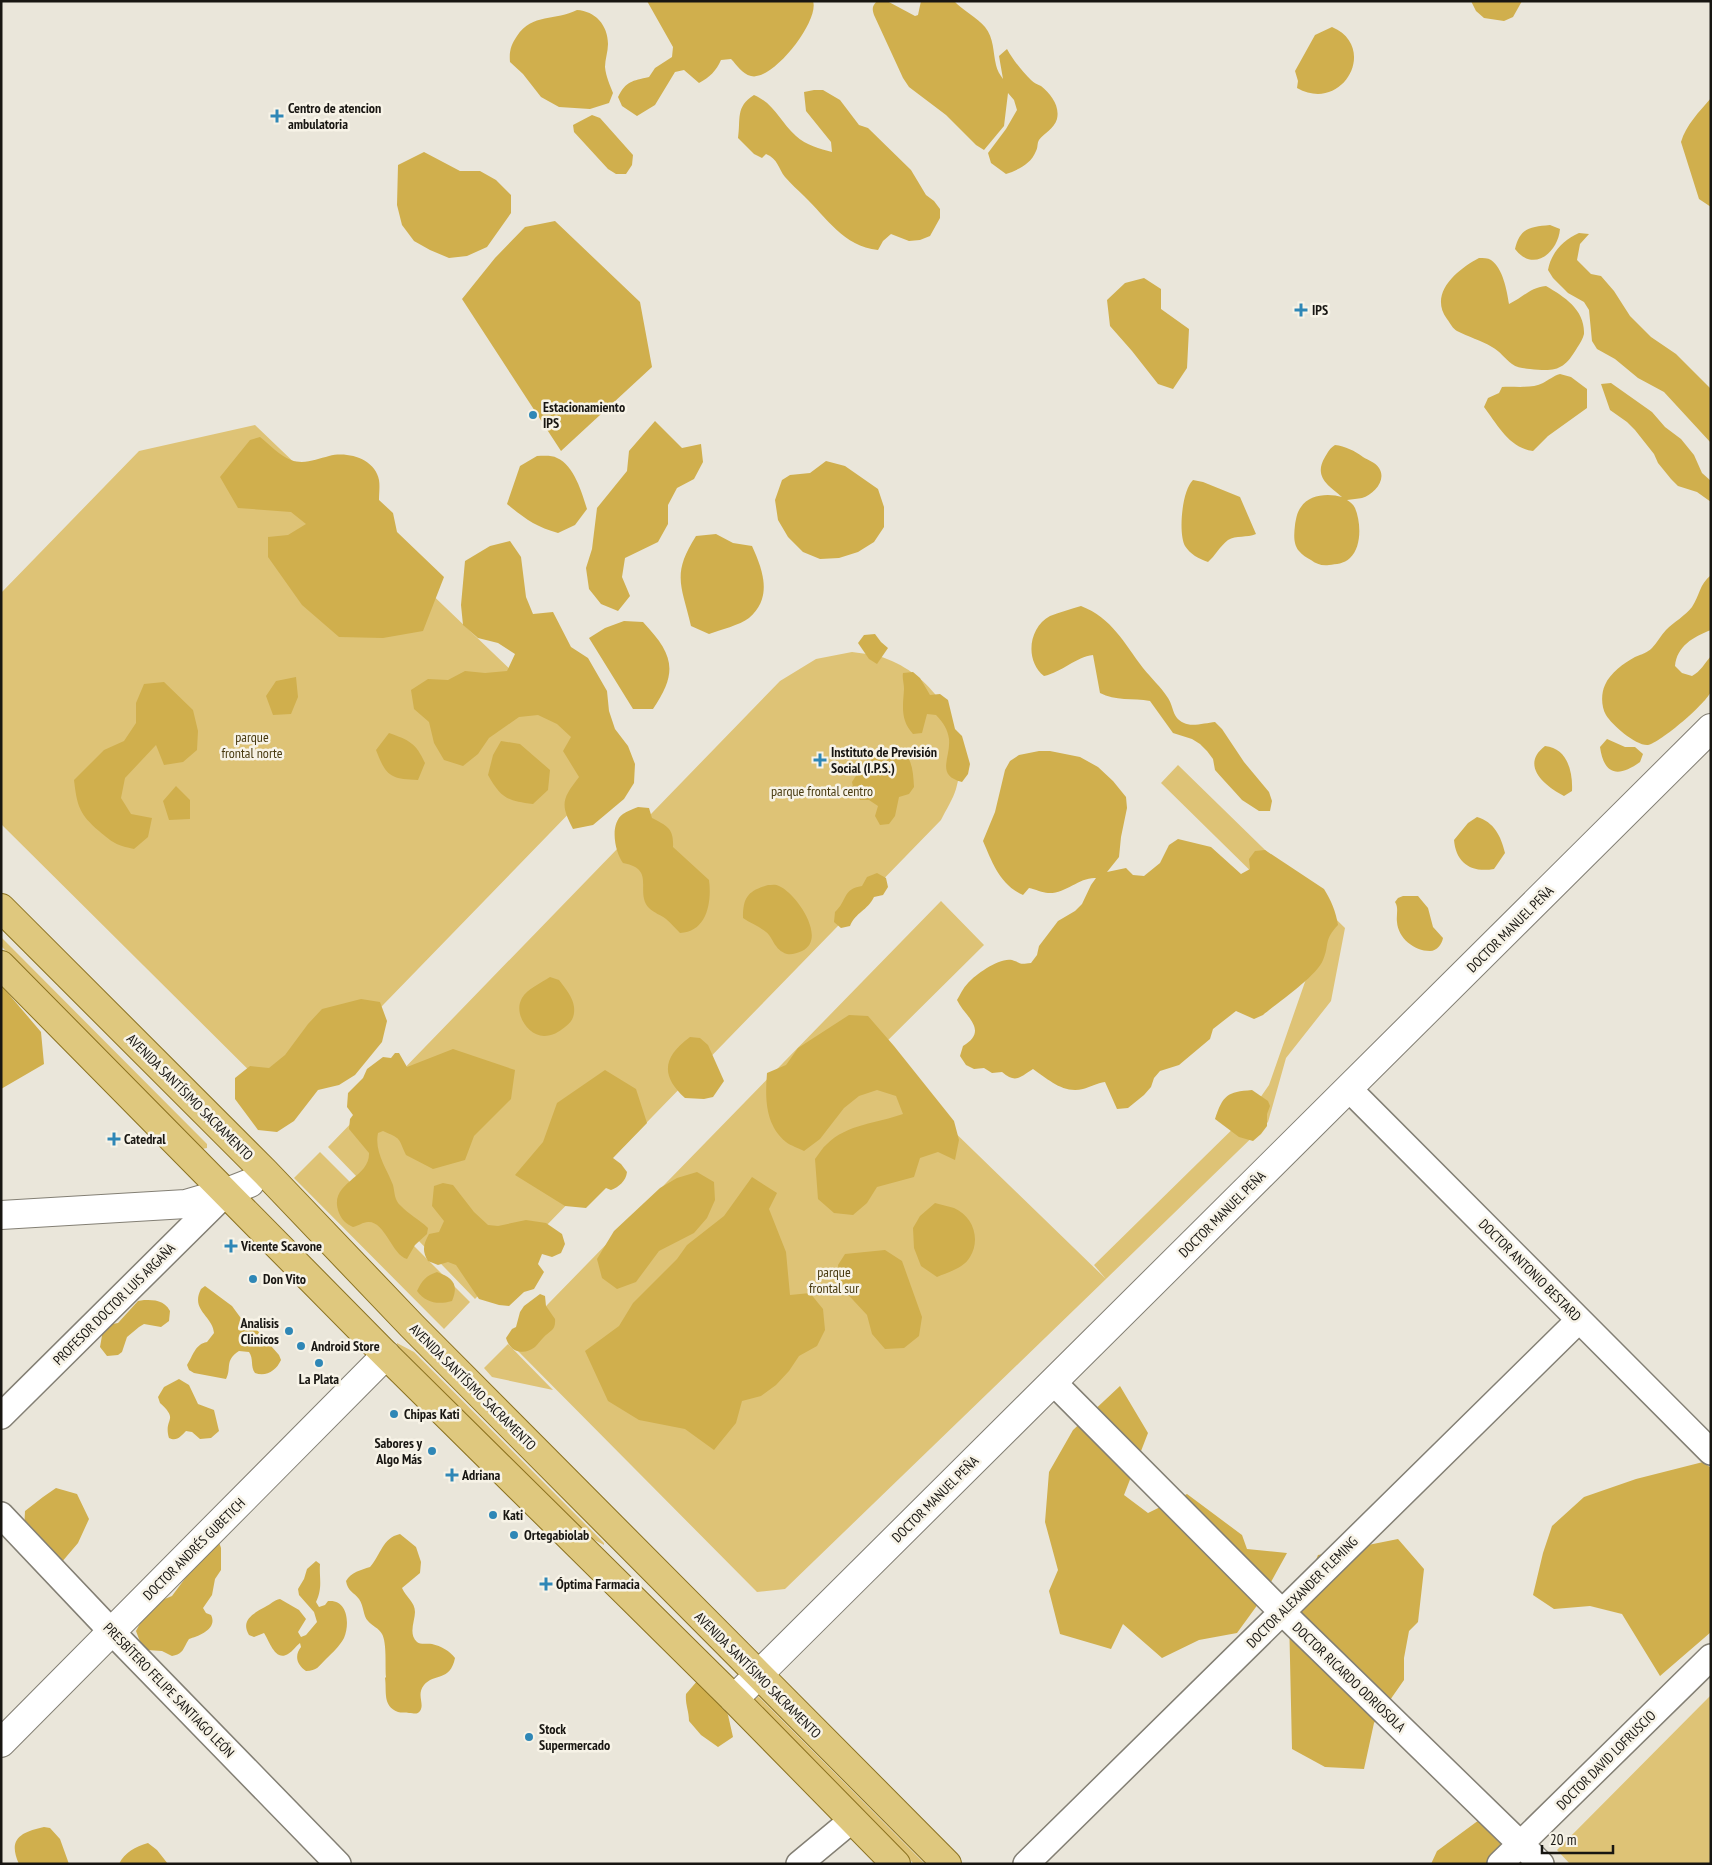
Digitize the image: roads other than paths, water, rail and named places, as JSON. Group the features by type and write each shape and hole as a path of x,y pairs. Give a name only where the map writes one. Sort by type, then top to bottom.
{"main road":[{"name":"AVENIDA SANTÍSIMO SACRAMENTO","path":"1,908 248,1182 386,1355 734,1699 896,1864"},
{"name":"AVENIDA SANTÍSIMO SACRAMENTO","path":"1,965 412,1326 947,1864"}],"street":[{"name":"DOCTOR MANUEL PEÑA","path":"734,1699 1711,728"},
{"name":"DOCTOR ANTONIO BESTARD","path":"1349,1089 1711,1452"},
{"path":"1,1215 186,1204 248,1182"},
{"name":"PROFESOR DOCTOR LUIS ARGAÑA","path":"1,1416 248,1182"},
{"name":"DOCTOR ALEXANDER FLEMING","path":"1026,1864 1579,1320"},
{"name":"DOCTOR ANDRÉS GUBETICH","path":"1,1743 386,1355"},
{"name":"DOCTOR RICARDO ODRIOSOLA","path":"1053,1382 1282,1612 1541,1864"},
{"name":"PRESBÍTERO FELIPE SANTIAGO LEÓN","path":"1,1515 338,1864"},
{"name":"DOCTOR DAVID LOFRUSCIO","path":"1500,1864 1711,1657"},
{"path":"799,1864 852,1820"}],"place":[{"name":"Centro de atencion ambulatoria","path":"277,116"},
{"name":"IPS","path":"1301,310"},
{"name":"Estacionamiento IPS","path":"533,415"},
{"name":"Instituto de Previsión Social (I.P.S.)","path":"820,760"},
{"name":"Catedral","path":"114,1139"},
{"name":"Vicente Scavone","path":"231,1246"},
{"name":"Don Vito","path":"253,1279"},
{"name":"Analisis Clinicos","path":"289,1331"},
{"name":"Android Store","path":"301,1346"},
{"name":"La Plata","path":"319,1363"},
{"name":"Chipas Kati","path":"394,1414"},
{"name":"Sabores y Algo Más","path":"432,1451"},
{"name":"Adriana","path":"452,1475"},
{"name":"Kati","path":"493,1515"},
{"name":"Ortegabiolab","path":"514,1535"},
{"name":"Óptima Farmacia","path":"546,1584"},
{"name":"Stock Supermercado","path":"529,1737"}],"park label":[{"name":"parque frontal norte","path":"252,746"},
{"name":"parque frontal centro","path":"822,791"},
{"name":"parque frontal sur","path":"834,1280"}]}
